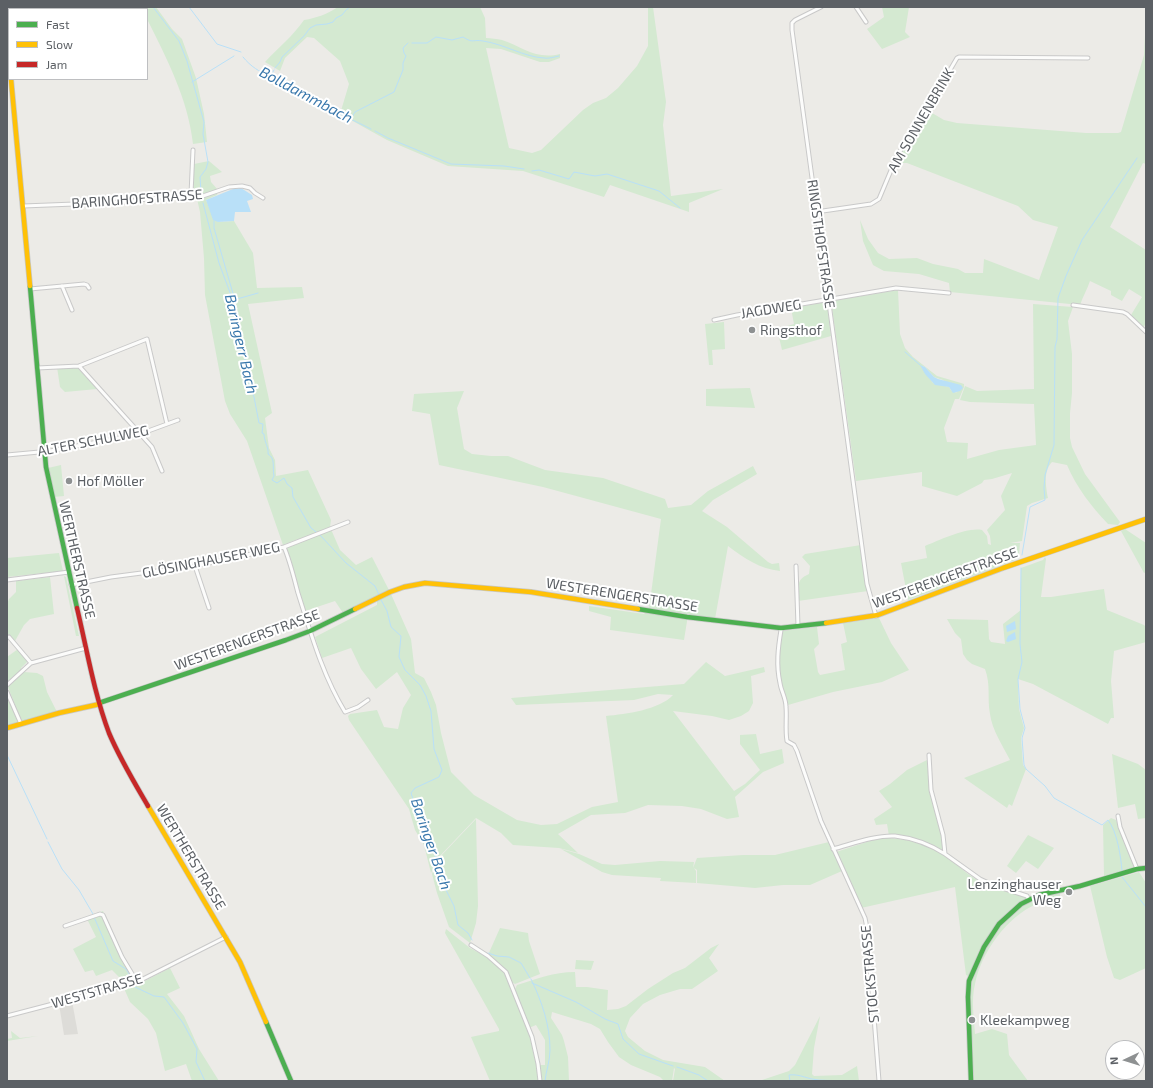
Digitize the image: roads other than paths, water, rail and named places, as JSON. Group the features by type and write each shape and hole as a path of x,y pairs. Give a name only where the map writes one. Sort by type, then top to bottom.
{"main road":[{"path":"7,39 8,56"},
{"name":"WERTHERSTRASSE","path":"11,80 44,452 49,485 99,703 113,742 124,766 240,962 291,1081"},
{"name":"WESTERENGERSTRASSE","path":"7,728 99,703 262,649 310,631 381,596 404,587 425,583 532,592 694,618 781,629 876,616 1003,568 1146,519"},
{"path":"971,1081 972,1063 968,989 972,974 984,947 999,924 1014,910 1039,895 1106,879 1137,869 1146,868"}],"street":[{"name":"RINGSTHOFSTRASSE","path":"821,7 795,20 792,26 867,584 876,616"},
{"path":"856,7 866,22"},
{"name":"AM SONNENBRINK","path":"816,212 871,204 879,199 897,156 957,58 1088,58"},
{"path":"191,194 193,150"},
{"name":"BARINGHOFSTRASSE","path":"23,206 126,202 191,194 200,197 235,186 250,188 263,198"},
{"path":"30,289 84,284 89,288"},
{"path":"62,286 72,310"},
{"name":"JAGDWEG","path":"714,320 896,288 949,293"},
{"path":"1073,305 1123,312 1128,314 1146,332"},
{"path":"37,368 79,366 147,339 167,424"},
{"path":"79,366 152,447 162,471"},
{"name":"ALTER SCHULWEG","path":"7,455 44,452 140,434 178,420"},
{"name":"GLÖSINGHAUSER WEG","path":"71,585 111,577 195,566 284,547 348,522"},
{"path":"284,547 320,660 339,702 345,712 358,708 368,700"},
{"path":"195,566 209,608"},
{"path":"796,566 798,626"},
{"path":"7,580 69,572"},
{"name":"STOCKSTRASSE","path":"781,629 778,666 780,685 786,708 787,741 794,745 797,751 821,821 865,918 879,1081"},
{"path":"8,636 31,663"},
{"path":"7,685 31,663 86,648"},
{"path":"7,692 21,724"},
{"path":"929,755 931,790 945,854"},
{"path":"1118,816 1120,827 1137,869"},
{"path":"833,849 879,837 894,836 903,838 932,847 945,854 980,879 993,885 1027,896 1029,900"},
{"path":"65,926 100,914 103,915 122,957 137,982"},
{"name":"WESTSTRASSE","path":"7,1016 137,982 226,937"},
{"path":"471,945 488,956 506,972 532,1037 540,1081"}],"water":[{"path":"241,188 252,195 253,199 247,201 251,212 235,212 234,221 218,222 213,220 206,200 233,189"},
{"path":"920,365 925,367 934,377 961,385 963,388 960,391 953,393 949,387 935,385 925,374"},
{"path":"1015,621 1016,629 1007,632 1006,626"},
{"path":"1015,632 1016,639 1008,642 1006,641 1008,636"}],"waterway":[{"path":"153,7 179,41 187,61 204,122 203,134 208,162 206,169 200,177 201,192"},
{"name":"Bolldammbach","path":"189,7 217,44 241,52"},
{"path":"275,68 282,57 304,36 310,28 316,25 333,22 350,7"},
{"path":"412,43 427,43 436,37 452,40 463,37 471,41 499,45 536,57 547,58 559,56"},
{"path":"351,119 355,112 394,92 403,70 403,63 406,56 403,48 408,43"},
{"name":"Bolldammbach","path":"192,82 234,56"},
{"name":"Bolldammbach","path":"243,57 249,64 282,84 307,98 371,129"},
{"path":"271,76 274,70"},
{"name":"Bolldammbach","path":"375,131 388,138 451,164 504,166 524,169"},
{"path":"1022,555 1030,507 1045,500 1045,475 1054,445 1055,347 1057,339 1058,298 1082,240 1137,158"},
{"name":"Bolldammbach","path":"532,171 539,170 569,179 574,172 595,176 607,174 659,191 680,208"},
{"name":"Baringerr Bach","path":"203,203 219,263 232,298 240,342 244,352 248,380 254,397 259,423 263,424 262,433 264,434 268,454 273,461 274,476 272,480 277,483 284,478 287,484 292,488 293,497 311,528 320,535 346,563 375,586 379,595"},
{"path":"214,221 214,228 234,297 237,299 258,293"},
{"path":"905,352 920,365"},
{"path":"1021,568 1020,644 1022,662 1018,679 1020,709 1025,728 1022,738 1024,765 1026,769 1045,786 1054,798 1102,825 1108,820 1116,837 1120,852 1122,871"},
{"name":"Baringer Bach","path":"380,598 387,611 391,627 401,636 399,657 405,670 420,685 426,696 431,711 434,749 442,770 439,777 415,788 411,793 422,826 439,864 444,886 454,906 458,925 468,933 472,940"},
{"path":"7,755 47,839"},
{"path":"48,842 62,869 79,890 93,914"},
{"path":"1122,877 1146,907"},
{"path":"94,917 113,961 126,969 133,981"},
{"name":"Baringer Bach","path":"488,953 497,956 509,957 521,963 530,978"},
{"name":"Baringer Bach","path":"531,979 539,996 549,1032 550,1054 545,1081"},
{"path":"532,983 576,1002 605,1019 618,1024 623,1039 639,1054 673,1066"},
{"path":"135,987 154,996 164,997 183,1023 197,1049 196,1062 205,1081"},
{"path":"677,1067 699,1075 708,1081"},
{"path":"790,1081 789,1075 798,1075 815,1080 842,1081"}],"place":[{"name":"Ringsthof","path":"752,330"},
{"name":"Hof Möller","path":"69,481"},
{"name":"Lenzinghauser Weg","path":"1069,892"},
{"name":"Kleekampweg","path":"972,1020"}]}
